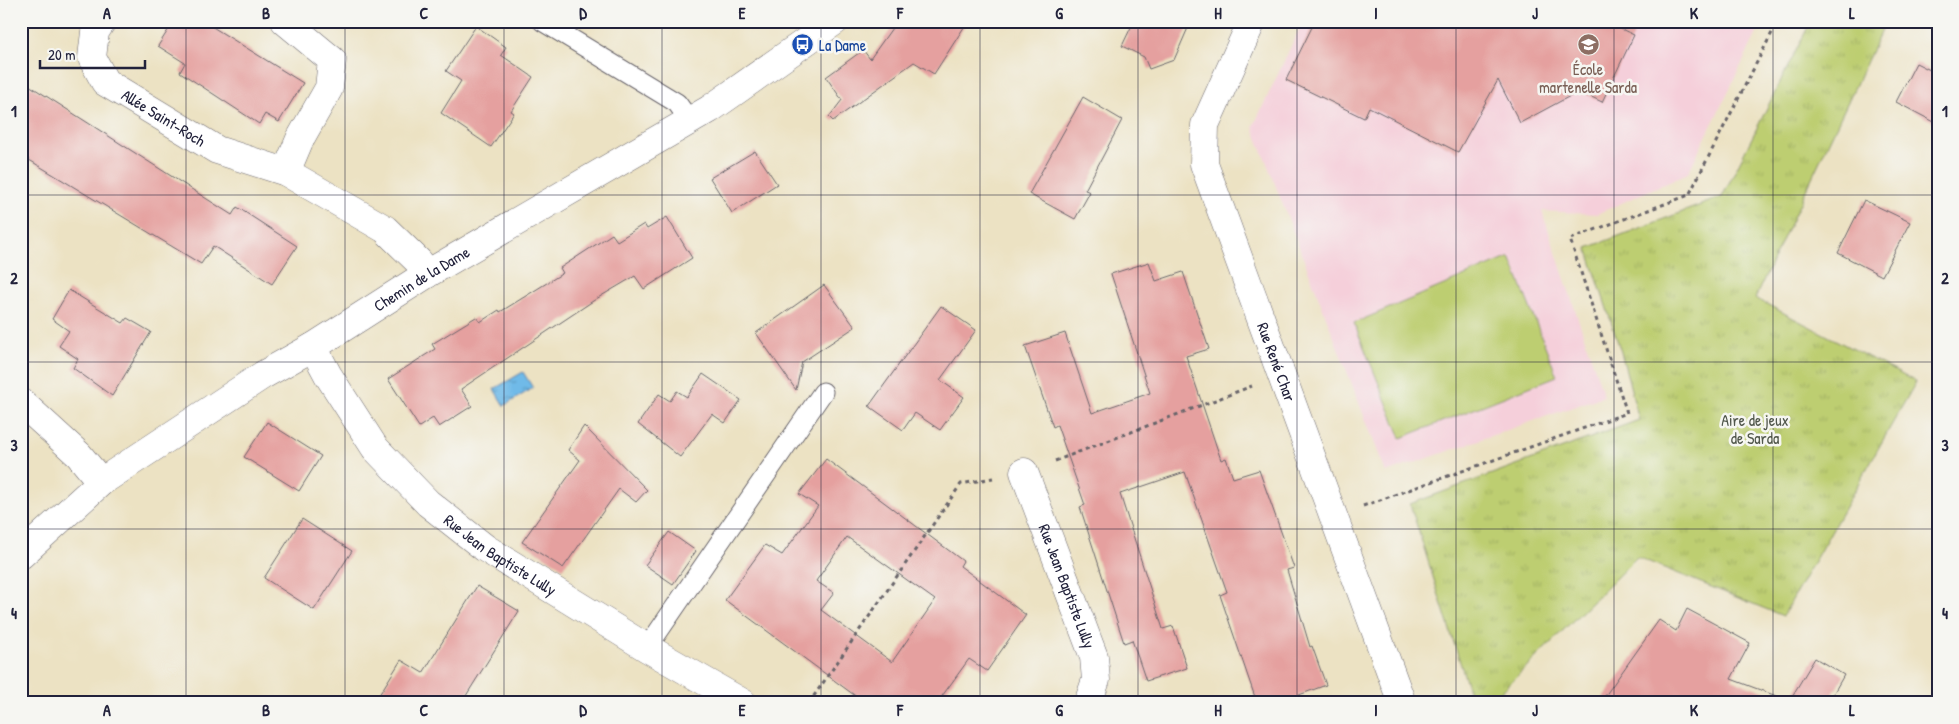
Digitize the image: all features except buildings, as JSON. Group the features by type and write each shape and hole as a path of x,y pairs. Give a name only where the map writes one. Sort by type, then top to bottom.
{"street":[{"name":"Allée Saint-Roch","path":"102,21 95,32 92,58 105,82 217,150 286,172 386,229 419,262 427,274"},
{"path":"285,21 332,60 328,88 300,139 286,172"},
{"name":"Chemin de la Dame","path":"21,555 101,482 263,374 313,347 427,274 690,121 835,21"},
{"name":"Rue René Char","path":"1252,21 1205,125 1204,164 1332,517 1402,703"},
{"name":"Rue Jean Baptiste Lully","path":"313,347 328,375 375,448 428,503 485,548 647,648 743,703"},
{"path":"21,402 79,455 101,482"},
{"name":"Rue Jean Baptiste Lully","path":"1024,472 1094,658 1096,680 1088,703"}],"lane":[{"path":"542,21 677,103 690,121"},
{"path":"647,648 822,392"}],"path":[{"path":"1332,517 1627,413 1570,239 1689,195 1778,21"}],"shaded area":[{"path":"1303,21 1763,21 1688,173 1597,214 1542,211 1604,396 1386,473 1253,127"}],"green space":[{"name":"Aire de jeux de Sarda","path":"1811,21 1886,21 1755,298 1916,382 1783,616 1637,557 1490,703 1473,703 1410,504 1639,420 1621,352 1587,248 1722,197"},
{"path":"1510,257 1557,376 1401,438 1354,323"}],"water":[{"path":"523,372 533,388 504,406 494,389"}],"place":[{"name":"La Dame","path":"803,45"},
{"name":"École martenelle Sarda","path":"1588,45"}]}
